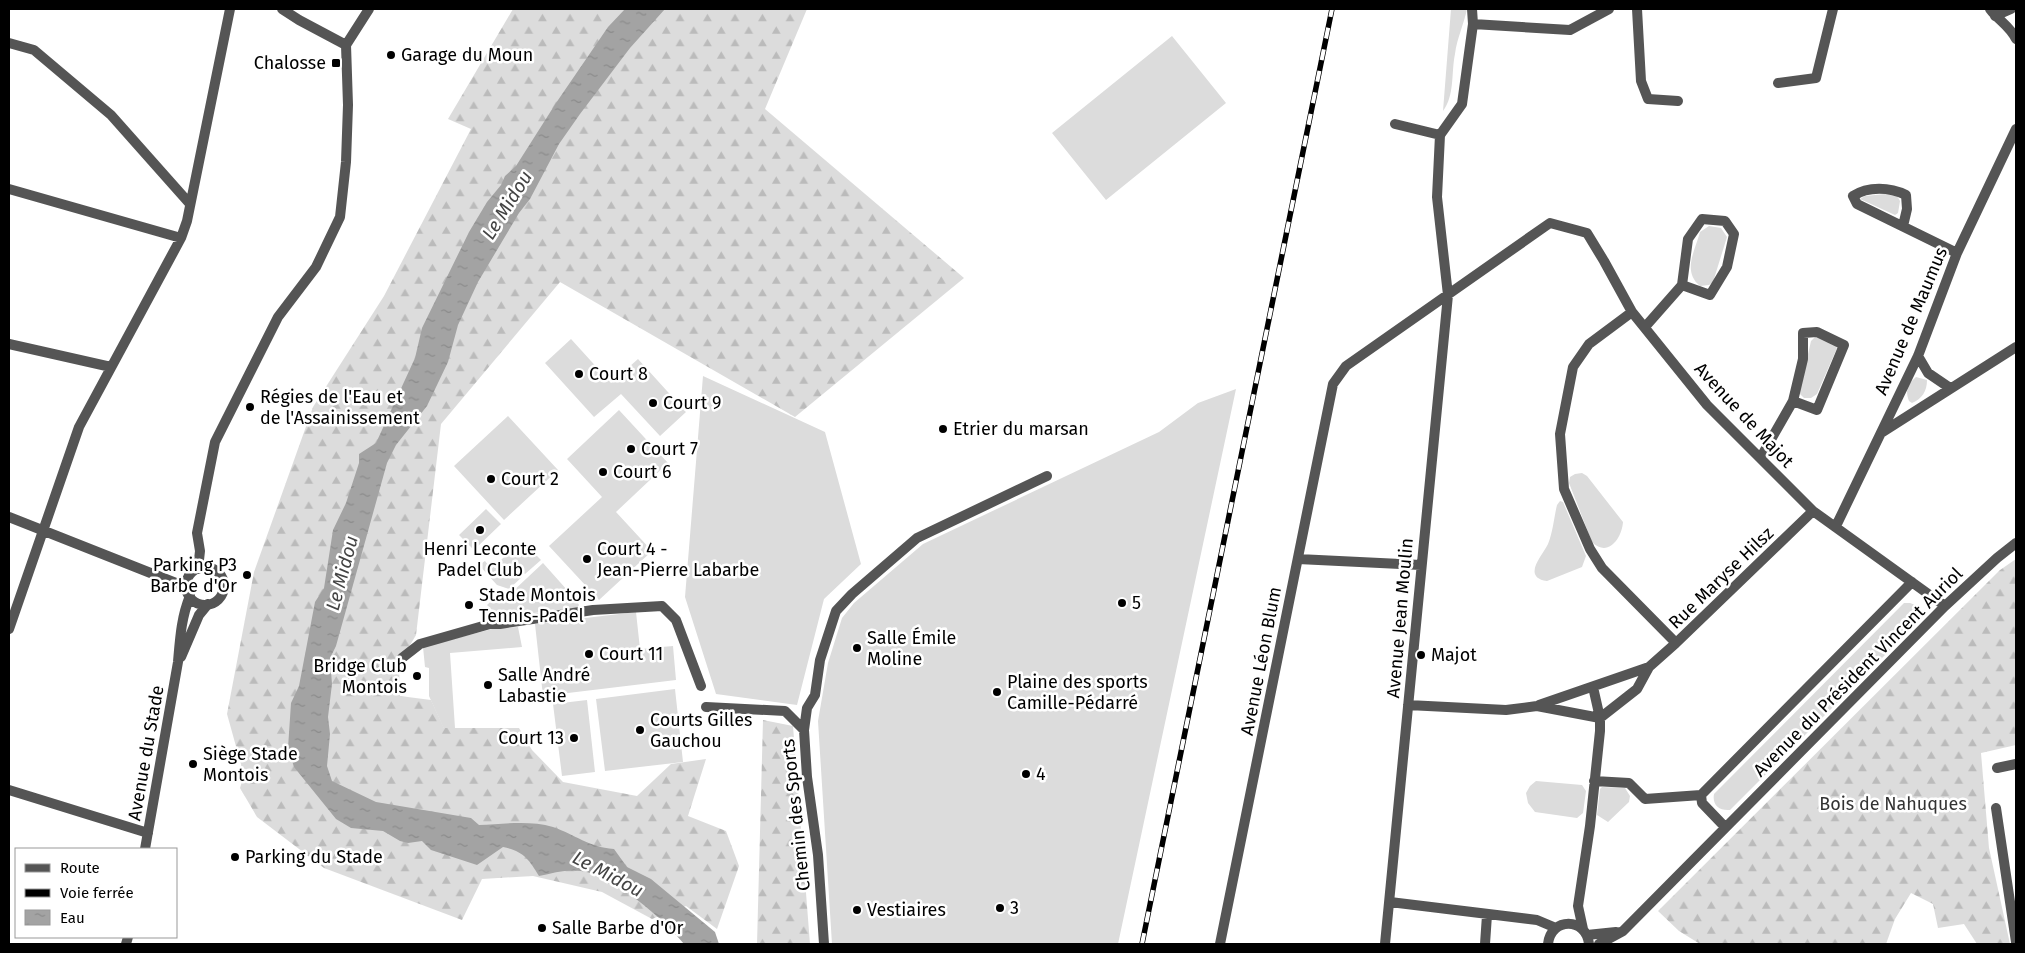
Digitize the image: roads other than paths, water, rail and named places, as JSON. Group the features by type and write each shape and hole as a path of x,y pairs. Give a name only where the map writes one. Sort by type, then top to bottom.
{"street":[{"path":"9,629 79,427 181,238 190,204 230,9"},
{"path":"282,9 346,46"},
{"path":"198,569 200,551 197,533 215,442 278,318 316,267 340,217 346,162 348,105 346,46 369,9"},
{"path":"1396,124 1440,134 1462,104 1473,24 1472,9"},
{"path":"1473,24 1570,30 1609,9"},
{"path":"1637,9 1642,81 1648,99 1678,101"},
{"path":"1778,82 1816,78 1832,9"},
{"path":"1992,12 2011,9"},
{"path":"1992,12 2011,29 2016,40"},
{"path":"9,43 34,50 111,115 190,204"},
{"name":"Avenue de Maumus","path":"1836,526 1918,356 1957,253 2016,129"},
{"name":"Avenue Jean Moulin","path":"1385,944 1420,564 1448,295 1437,197 1440,134"},
{"path":"9,189 181,238"},
{"path":"1903,226 1907,209 1906,195 1896,190 1874,189 1860,192 1853,196 1857,204 1957,253"},
{"path":"1645,327 1682,285 1688,238 1702,219 1725,221 1734,234 1728,268 1710,295 1682,285"},
{"name":"Avenue de Majot","path":"1448,295 1550,224 1586,233 1632,312 1707,405 1813,511 1945,606"},
{"name":"Avenue Léon Blum","path":"1220,944 1333,384 1346,366 1448,295"},
{"path":"1632,312 1589,344 1573,367 1560,434 1564,489 1590,549 1602,568 1676,643"},
{"path":"1761,457 1793,401 1803,359 1803,333 1817,332 1844,345 1817,410 1793,401"},
{"path":"9,344 111,367"},
{"path":"1880,433 2016,346"},
{"path":"1918,356 1928,373 1950,388"},
{"name":"Chemin des Sports","path":"824,944 818,855 807,778 804,730 807,708 815,694 820,660 836,611 852,594 917,538 1047,476"},
{"name":"Rue Maryse Hilsz","path":"1537,706 1600,718 1637,689 1649,667 1813,511"},
{"path":"9,517 44,529 188,592 198,603 208,604 214,602 222,594 223,581 221,575 211,568 202,567 198,569 189,576 188,592"},
{"name":"Avenue du Président Vincent Auriol","path":"1599,944 1623,931 1945,606 1982,571 2016,543"},
{"path":"1298,559 1420,564"},
{"name":"Avenue du Président Vincent Auriol","path":"1701,795 1912,582"},
{"name":"Avenue du Stade","path":"145,848 178,662 188,592"},
{"name":"Avenue du Stade","path":"178,662 199,615 208,604"},
{"path":"402,658 420,644 490,624 593,610 662,606 676,620 701,686"},
{"name":"Rue Maryse Hilsz","path":"1408,705 1506,710 1537,706 1649,667"},
{"path":"1586,936 1578,906 1590,826 1600,718 1593,687"},
{"path":"706,707 785,711 804,730"},
{"path":"1997,768 2016,764"},
{"path":"1594,782 1629,784 1645,799 1701,795 1702,803 1725,827"},
{"path":"9,790 148,833"},
{"path":"1996,808 2013,901 2016,942"},
{"path":"1390,902 1537,920 1556,928"},
{"path":"1566,924 1578,906"},
{"path":"1485,944 1487,915"},
{"path":"1537,920 1548,944"},
{"path":"1548,944 1552,932 1566,924 1572,924 1586,936 1623,931"}],"water":[{"name":"Le Midou","path":"625,9 665,9 630,48 559,144 530,199 519,213 478,282 458,325 448,362 427,406 396,445 387,463 336,646 330,658 332,684 328,717 330,734 327,766 332,781 376,802 471,818 479,825 516,823 544,825 561,830 597,846 614,849 627,867 651,879 715,932 719,944 684,944 651,911 623,889 594,874 570,871 539,876 521,853 503,847 477,865 431,850 422,841 408,843 400,841 383,831 351,828 336,819 294,767 288,748 291,703 299,686 315,602 324,588 333,530 346,503 359,463 359,454 376,443 415,358 422,328 469,232 487,202 501,185 505,176 516,166 608,27"}],"railway":[{"path":"1142,944 1332,9"}],"place":[{"name":"Garage du Moun","path":"391,55"},
{"name":"Chalosse","path":"336,63"},
{"name":"Court 8","path":"579,374"},
{"name":"Court 9","path":"653,403"},
{"name":"Régies de l'Eau et de l'Assainissement","path":"250,407"},
{"name":"Etrier du marsan","path":"943,429"},
{"name":"Court 7","path":"631,449"},
{"name":"Court 6","path":"603,472"},
{"name":"Court 2","path":"491,479"},
{"name":"Henri Leconte Padel Club","path":"480,530"},
{"name":"Court 4 - Jean-Pierre Labarbe","path":"587,559"},
{"name":"Parking P3 Barbe d'Or","path":"247,575"},
{"name":"5","path":"1122,603"},
{"name":"Stade Montois Tennis-Padel","path":"469,605"},
{"name":"Salle Émile Moline","path":"857,648"},
{"name":"Court 11","path":"589,654"},
{"name":"Majot","path":"1421,655"},
{"name":"Bridge Club Montois","path":"417,676"},
{"name":"Salle André Labastie","path":"488,685"},
{"name":"Plaine des sports Camille-Pédarré","path":"997,692"},
{"name":"Courts Gilles Gauchou","path":"640,730"},
{"name":"Court 13","path":"574,738"},
{"name":"Siège Stade Montois","path":"193,764"},
{"name":"4","path":"1026,774"},
{"name":"Parking du Stade","path":"235,857"},
{"name":"3","path":"1000,908"},
{"name":"Vestiaires","path":"857,910"},
{"name":"Salle Barbe d'Or","path":"542,928"}],"park label":[{"name":"Bois de Nahuques","path":"1893,804"}]}
